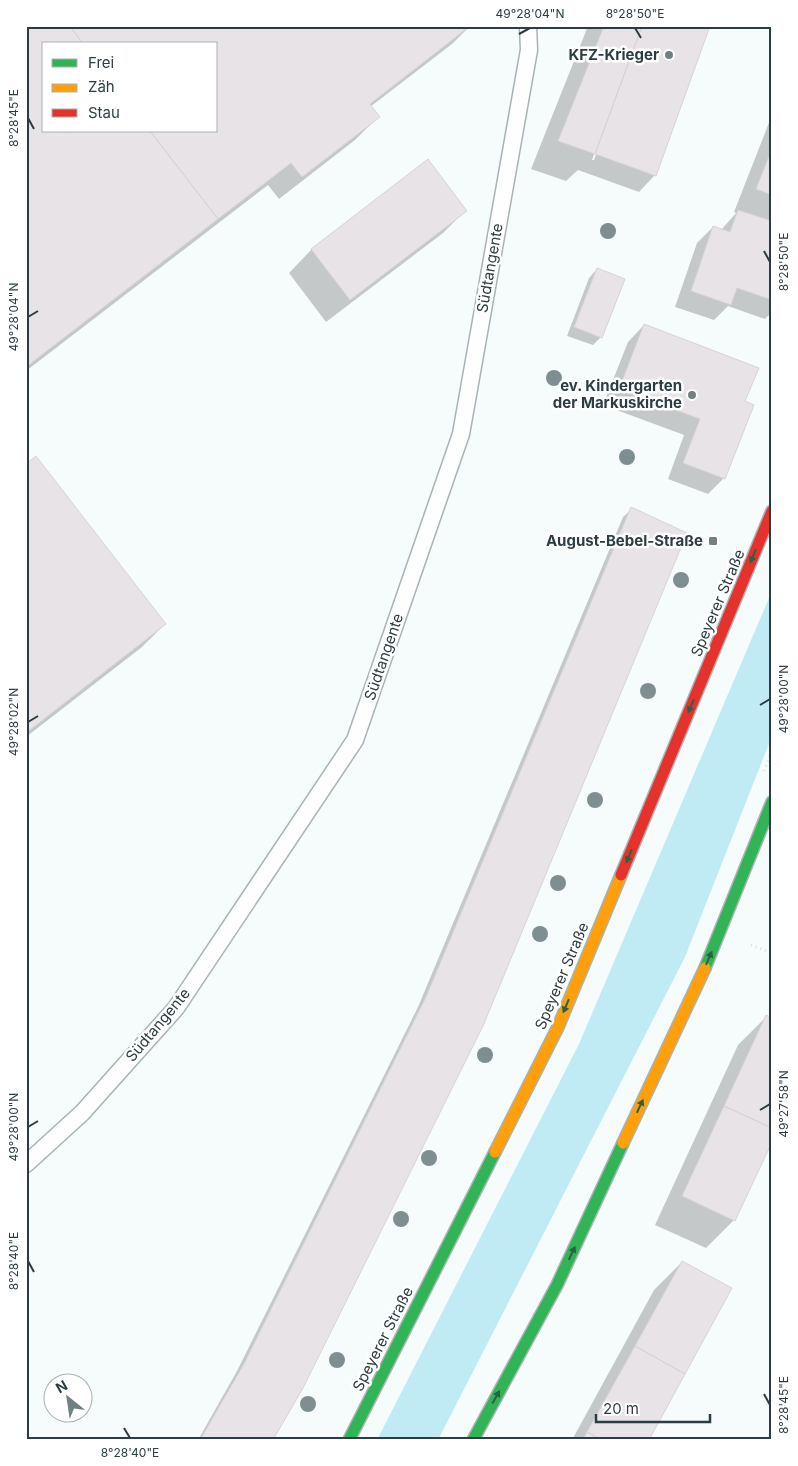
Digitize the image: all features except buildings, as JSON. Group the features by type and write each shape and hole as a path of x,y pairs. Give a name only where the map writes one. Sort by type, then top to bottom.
{"street":[{"name":"Speyerer Straße","path":"349,1440 558,1027 772,511"},
{"path":"473,1440 557,1285 704,970 772,802"}],"lane":[{"name":"Südtangente","path":"26,1164 82,1113 176,1008 355,740 461,434 528,50 528,26"}],"shaded area":[{"path":"772,591 772,736 685,957 438,1440 377,1440 579,1044"}],"traffic: fast":[{"path":"705,968 772,802"},
{"path":"473,1440 557,1285 623,1143"},
{"path":"349,1440 495,1152"}],"traffic: slow":[{"path":"495,1152 558,1027 621,875"},
{"path":"623,1143 705,968"}],"traffic: jam":[{"path":"621,875 772,511"}],"place":[{"name":"KFZ-Krieger","path":"669,55"},
{"name":"ev. Kindergarten der Markuskirche","path":"692,395"},
{"name":"August-Bebel-Straße","path":"713,541"}]}
